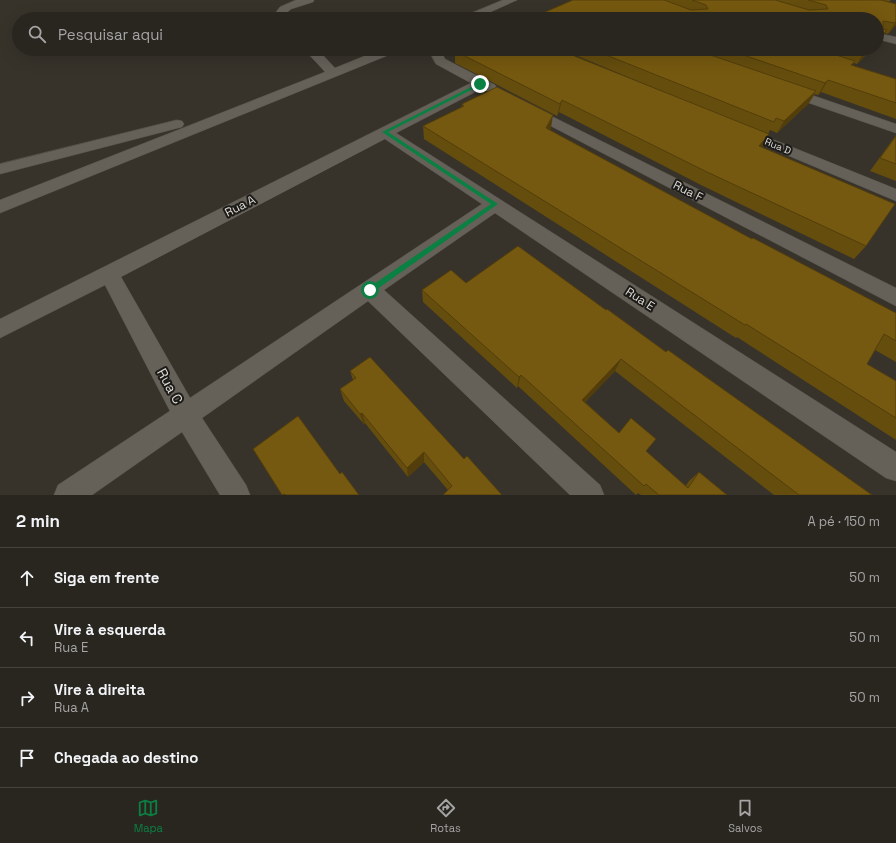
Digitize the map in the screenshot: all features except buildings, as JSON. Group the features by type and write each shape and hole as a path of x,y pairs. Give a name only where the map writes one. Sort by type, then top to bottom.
{"street":[{"path":"280,12 282,9 309,0"},
{"path":"483,12 512,0"},
{"path":"884,38 896,41"},
{"path":"317,56 333,72"},
{"path":"0,207 374,56"},
{"name":"Rua F","path":"438,56 440,61 480,84 896,298"},
{"name":"Rua A","path":"0,329 480,84"},
{"path":"777,86 896,129"},
{"path":"0,169 245,107"},
{"name":"Rua D","path":"729,126 896,195"},
{"name":"Rua E","path":"385,132 896,468"},
{"path":"68,495 495,204"},
{"name":"Rua C","path":"109,274 186,415 236,495"},
{"path":"370,290 590,495"}],"route":[{"path":"370,290 495,204 385,132 480,84"}]}
